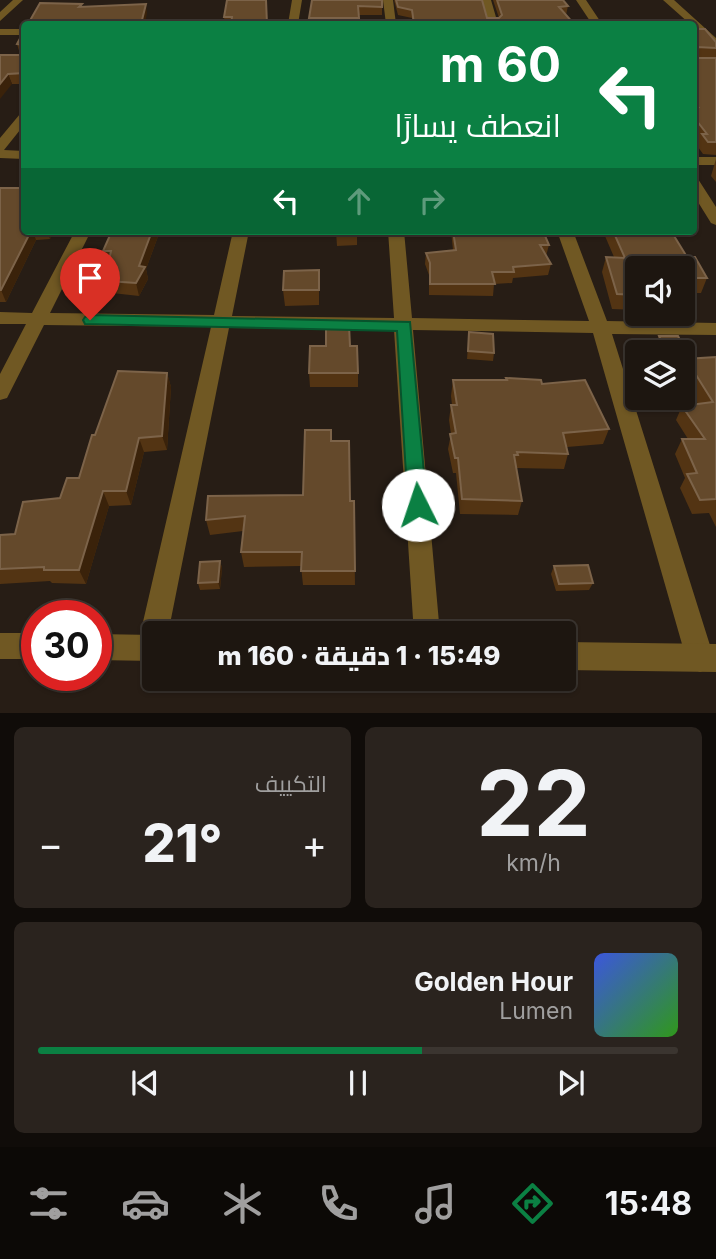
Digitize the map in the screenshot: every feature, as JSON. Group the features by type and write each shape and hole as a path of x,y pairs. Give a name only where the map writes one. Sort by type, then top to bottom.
{"street":[{"path":"0,18 18,0"},
{"path":"294,21 297,0"},
{"path":"388,0 391,21"},
{"path":"486,0 493,21"},
{"path":"581,0 595,21"},
{"path":"668,0 691,21"},
{"path":"697,27 716,44"},
{"path":"0,32 21,32"},
{"path":"0,147 21,121"},
{"path":"0,154 21,155"},
{"path":"697,160 716,161"},
{"path":"697,189 716,220"},
{"path":"0,393 81,235"},
{"path":"158,621 240,235"},
{"path":"396,235 426,621"},
{"path":"566,235 601,329 708,658 576,656"},
{"path":"0,318 716,329"},
{"path":"0,646 21,646"},
{"path":"112,648 142,648"}],"building":[{"path":"227,0 266,0 267,21 231,21 232,17 224,17"},
{"path":"312,0 382,0 382,7 358,6 359,18 309,18"},
{"path":"396,0 482,0 487,18 499,18 502,15 497,0 563,0 568,6 559,7 571,21 414,21 412,10 398,7"},
{"path":"40,3 82,4 79,7 146,4 142,21 30,21"},
{"path":"697,29 705,29 716,42 716,48 697,47"},
{"path":"0,55 21,55 21,73 8,74 0,84"},
{"path":"697,58 716,58 716,142 708,142 702,134 707,134 697,121"},
{"path":"0,188 21,188 21,235 29,235 0,290"},
{"path":"110,235 151,235 139,266 145,267 136,283 108,281 112,265 108,265 111,251 103,251"},
{"path":"454,235 545,235 549,245 540,245 551,264 513,267 514,272 492,272 495,284 430,284 430,263 426,253 456,250"},
{"path":"615,235 673,235 686,256 625,258"},
{"path":"606,257 625,258 625,294 617,294"},
{"path":"695,257 707,278 695,278"},
{"path":"319,270 319,290 283,290 284,271"},
{"path":"349,325 350,346 357,346 358,373 309,373 310,346 326,346 326,326"},
{"path":"469,332 493,334 494,353 468,351"},
{"path":"659,336 678,336 680,340 661,340"},
{"path":"716,357 716,499 700,500 687,474 697,473 682,439 705,439 685,410 695,410 695,404 713,402 695,373 695,358"},
{"path":"118,371 167,373 162,436 139,438 126,491 103,491 79,570 44,570 44,567 0,569 0,535 15,534 23,502 60,498 67,478 79,478 92,435 95,435"},
{"path":"506,378 541,380 542,384 585,380 609,429 563,433 568,454 517,452 518,455 514,455 522,501 462,499 458,458 455,458 450,434 456,433 451,405 457,405 453,380 507,380"},
{"path":"305,430 331,430 331,441 349,441 350,501 354,501 355,571 301,571 302,552 241,552 245,516 206,520 208,496 303,495"},
{"path":"220,561 218,582 198,583 200,562"},
{"path":"588,565 593,583 559,584 554,566"}],"route":[{"path":"90,320 405,326 418,505"}]}
